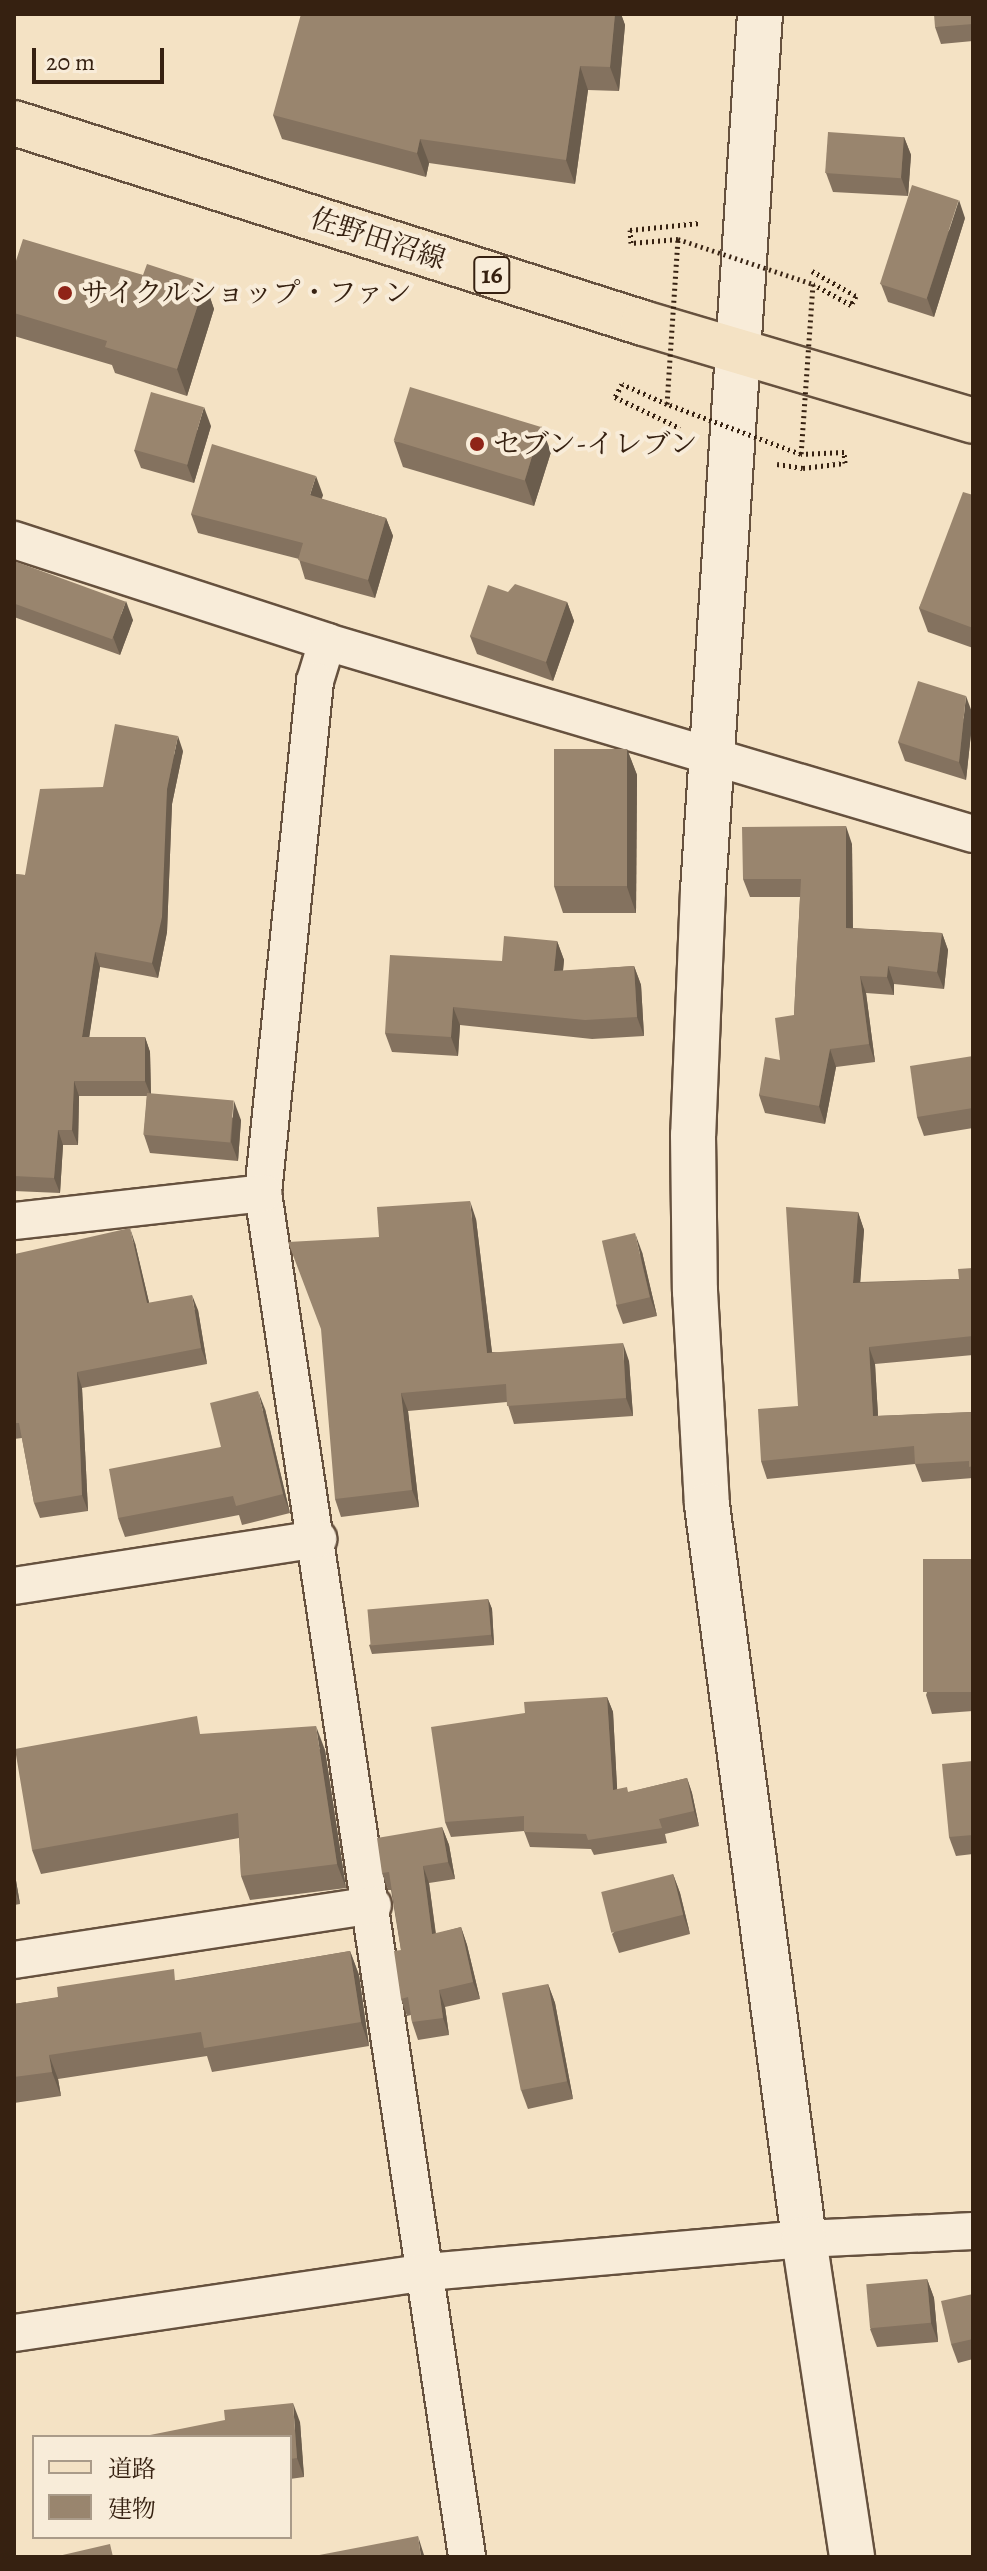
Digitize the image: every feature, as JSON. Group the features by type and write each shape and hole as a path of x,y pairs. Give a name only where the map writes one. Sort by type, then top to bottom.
{"main road":[{"name":"佐野田沼線","path":"14,123 741,353 973,421"}],"street":[{"path":"760,14 741,353 712,754 693,1135 707,1505 804,2239 852,2557"},
{"path":"14,540 327,642 973,834"},
{"path":"327,642 313,697 263,1193 373,1905 467,2557"},
{"path":"14,1221 263,1193"},
{"path":"14,1586 318,1539"},
{"path":"14,1960 373,1905"},
{"path":"14,2333 427,2272 804,2239 973,2231"}],"path":[{"path":"700,223 630,230 631,243 678,239 813,284 851,305 856,296 812,271"},
{"path":"667,404 678,239"},
{"path":"801,454 813,284"},
{"path":"680,428 615,397 622,384 801,454 844,452 845,463 803,468 777,464"}],"building":[{"path":"301,14 615,14 610,67 580,66 566,160 420,139 417,153 273,115"},
{"path":"934,14 973,14 973,24 935,27"},
{"path":"828,132 904,137 901,178 825,173"},
{"path":"912,185 959,200 926,299 880,284"},
{"path":"23,239 143,275 147,264 205,283 177,369 105,347 107,341 14,313 14,267"},
{"path":"410,387 541,427 525,481 394,441"},
{"path":"151,392 204,407 187,465 134,450"},
{"path":"212,444 316,476 310,495 386,518 368,580 298,560 303,543 191,514"},
{"path":"963,492 973,495 973,628 919,608"},
{"path":"14,561 126,602 112,639 14,604"},
{"path":"515,584 567,602 546,662 470,636 488,585 508,592"},
{"path":"918,681 966,696 959,762 898,742"},
{"path":"115,724 178,736 167,789 162,917 152,963 95,952 82,1037 145,1037 145,1081 74,1081 72,1130 58,1130 54,1178 14,1176 14,874 25,875 40,789 103,787"},
{"path":"554,749 627,749 627,886 554,886"},
{"path":"846,826 846,928 942,933 937,972 888,966 887,977 860,976 869,1044 830,1049 819,1106 759,1095 765,1057 780,1060 775,1018 794,1015 801,879 743,879 742,827"},
{"path":"504,936 557,941 554,971 634,966 637,1017 585,1020 453,1007 451,1037 385,1033 390,955 502,961"},
{"path":"973,1056 973,1108 917,1117 910,1066"},
{"path":"147,1093 234,1101 230,1142 143,1135"},
{"path":"470,1201 487,1353 623,1343 626,1398 507,1406 506,1384 401,1393 412,1490 335,1499 321,1329 288,1242 379,1237 377,1207"},
{"path":"786,1207 858,1212 853,1283 959,1279 958,1269 973,1268 973,1336 869,1347 873,1416 973,1412 973,1466 969,1467 969,1461 915,1464 914,1446 761,1461 758,1409 798,1406"},
{"path":"130,1228 147,1303 192,1295 201,1348 77,1372 82,1495 34,1503 19,1423 14,1423 14,1251 15,1254"},
{"path":"635,1233 650,1297 617,1305 602,1241"},
{"path":"258,1391 283,1494 236,1506 233,1496 118,1518 109,1469 221,1447 210,1403"},
{"path":"923,1559 973,1559 973,1692 923,1692"},
{"path":"488,1599 491,1635 371,1645 367,1610"},
{"path":"607,1697 613,1790 627,1787 628,1792 687,1778 694,1811 659,1819 662,1828 588,1840 586,1834 524,1832 524,1816 445,1822 431,1727 525,1713 524,1702"},
{"path":"197,1716 200,1734 316,1726 337,1864 241,1876 238,1813 32,1850 15,1749"},
{"path":"973,1761 973,1835 949,1837 942,1764"},
{"path":"442,1827 448,1862 423,1866 432,1934 461,1927 473,1982 439,1990 443,2018 412,2022 408,1997 401,1999 394,1951 401,1950 389,1872 382,1873 377,1838"},
{"path":"673,1874 683,1915 611,1933 601,1892"},
{"path":"350,1951 361,2022 204,2048 201,2032 49,2055 52,2072 14,2077 14,2004 58,1997 57,1987 174,1969 175,1981"},
{"path":"548,1984 567,2081 521,2090 502,1993"},
{"path":"927,2279 931,2323 870,2328 866,2284"},
{"path":"973,2294 973,2339 951,2344 941,2301"},
{"path":"293,2403 297,2458 292,2459 292,2435 150,2435 225,2420 224,2410"},
{"path":"418,2536 421,2557 309,2557"},
{"path":"110,2544 113,2557 54,2557"}],"place":[{"name":"サイクルショップ・ファン","path":"65,293"},
{"name":"セブン-イレブン","path":"477,444"}]}
